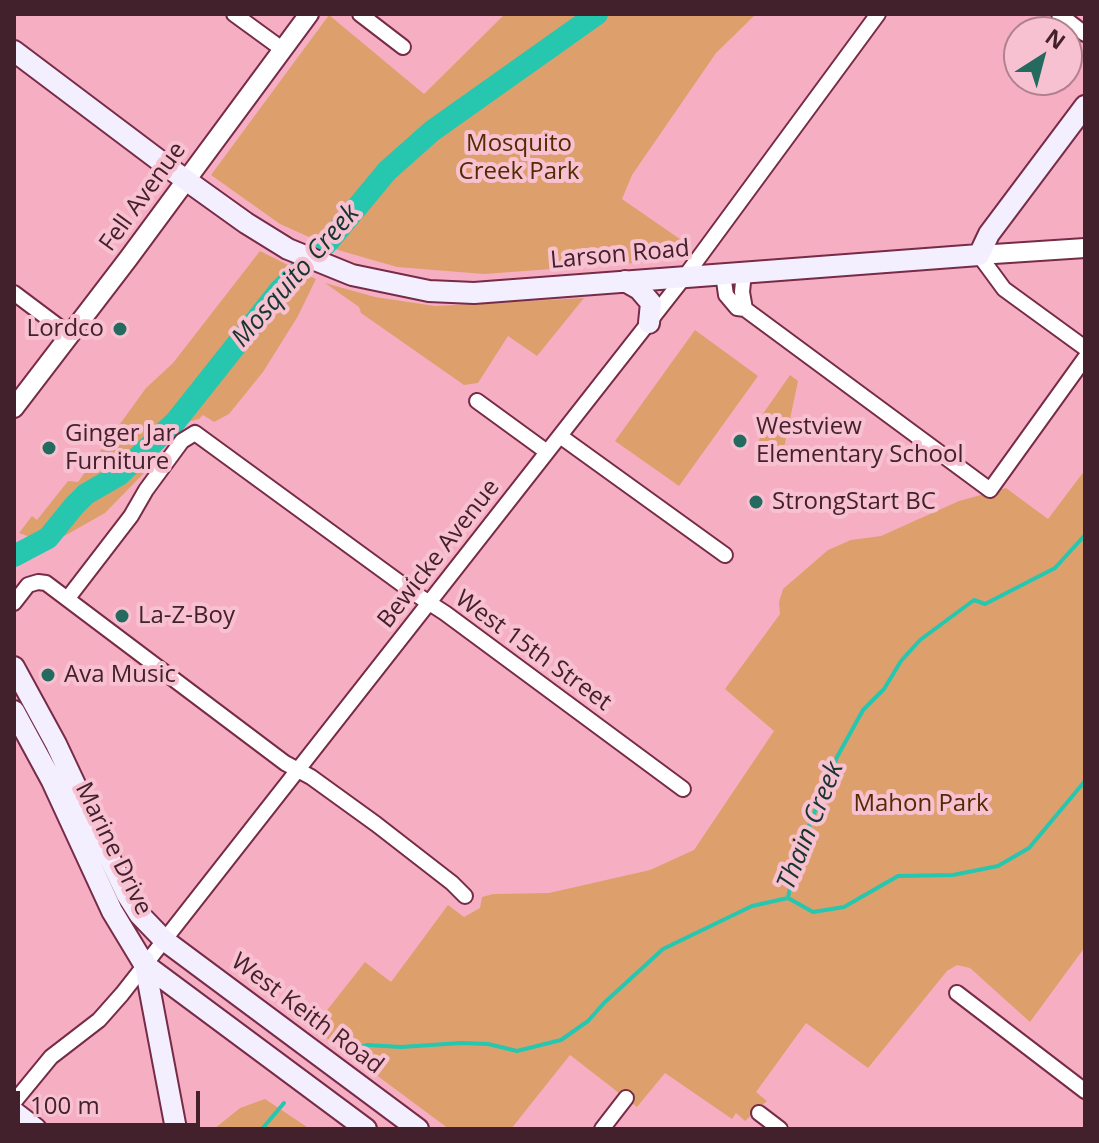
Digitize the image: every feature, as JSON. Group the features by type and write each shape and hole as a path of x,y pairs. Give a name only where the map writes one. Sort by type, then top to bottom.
{"main road":[{"name":"Larson Road","path":"14,51 246,223 288,249 324,265 382,283 429,291 474,293 979,255"},
{"path":"979,255 989,234 1085,106"},
{"path":"625,281 639,289 651,303 649,323"},
{"name":"Marine Drive","path":"14,667 56,744 127,895 139,914 164,940"},
{"name":"Marine Drive","path":"14,711 52,781 112,911 144,964"},
{"name":"Marine Drive","path":"139,914 144,964"},
{"name":"West Keith Road","path":"164,940 418,1129"},
{"path":"144,964 176,1129"},
{"path":"144,964 366,1129"},
{"path":"14,1112 36,1129"}],"street":[{"path":"234,14 282,49"},
{"name":"Fell Avenue","path":"14,408 309,14"},
{"path":"360,14 403,47"},
{"name":"Bewicke Avenue","path":"14,1102 51,1057 108,1010 164,940 649,323 878,14"},
{"path":"1059,14 1085,34"},
{"name":"Larson Road","path":"979,255 1085,248"},
{"path":"979,255 1004,289 1085,348"},
{"path":"744,272 742,292 745,309"},
{"path":"723,274 726,295 737,308 745,309 990,490 1085,358"},
{"path":"14,293 70,335"},
{"path":"477,401 547,452"},
{"name":"West 15th Street","path":"68,598 131,516 182,441 190,434 200,436 683,789"},
{"path":"560,436 725,555"},
{"path":"14,603 28,585 46,583 297,770 376,824 465,896"},
{"path":"957,993 1085,1091"},
{"path":"602,1129 626,1098"},
{"path":"759,1113 780,1129"}],"green space":[{"name":"Mosquito Creek Park","path":"505,14 756,14 716,53 632,175 622,199 690,246 682,257 484,274 397,267 338,250 280,224 211,175 329,15 424,94"},
{"path":"260,251 316,279 298,316 263,372 229,414 214,422 203,415 183,423 143,474 105,513 50,544 19,533 32,516 37,520 68,481 78,482 146,388 173,363"},
{"path":"325,283 375,297 435,306 584,298 537,356 508,336 478,383 464,385 361,313 359,307"},
{"path":"695,330 758,376 679,486 615,441"},
{"path":"790,375 798,381 784,448 759,441 765,420 760,418"},
{"name":"Mahon Park","path":"1085,470 1085,947 1030,1022 970,968 957,965 947,971 868,1068 806,1023 756,1092 767,1101 745,1121 736,1113 732,1119 665,1073 637,1107 570,1055 511,1129 449,1129 313,1028 365,962 391,982 448,905 464,917 480,908 482,897 549,893 650,870 694,850 774,731 725,689 780,614 779,602 783,589 828,550 851,540 881,536 959,501 1006,488 1048,519"},
{"path":"265,1099 310,1129 214,1129 240,1108"}],"waterway":[{"name":"Mosquito Creek","path":"14,556 48,538 86,494 119,475 176,421 279,291 329,241 387,171 432,131 597,14"},
{"name":"Thain Creek","path":"788,898 795,860 837,757 863,710 884,689 901,661 920,640 974,600 985,604 1055,568 1085,535"},
{"path":"788,898 813,912 844,907 898,876 953,875 998,866 1029,848 1085,781"},
{"name":"Thain Creek","path":"345,1052 367,1045 401,1047 461,1043 488,1044 517,1051 561,1040 588,1021 663,949 752,906 788,898"},
{"name":"Thain Creek","path":"262,1129 284,1103"}],"place":[{"name":"Lordco","path":"120,329"},
{"name":"Westview Elementary School","path":"740,441"},
{"name":"Ginger Jar Furniture","path":"49,448"},
{"name":"StrongStart BC","path":"756,502"},
{"name":"La-Z-Boy","path":"122,616"},
{"name":"Ava Music","path":"48,675"}]}
